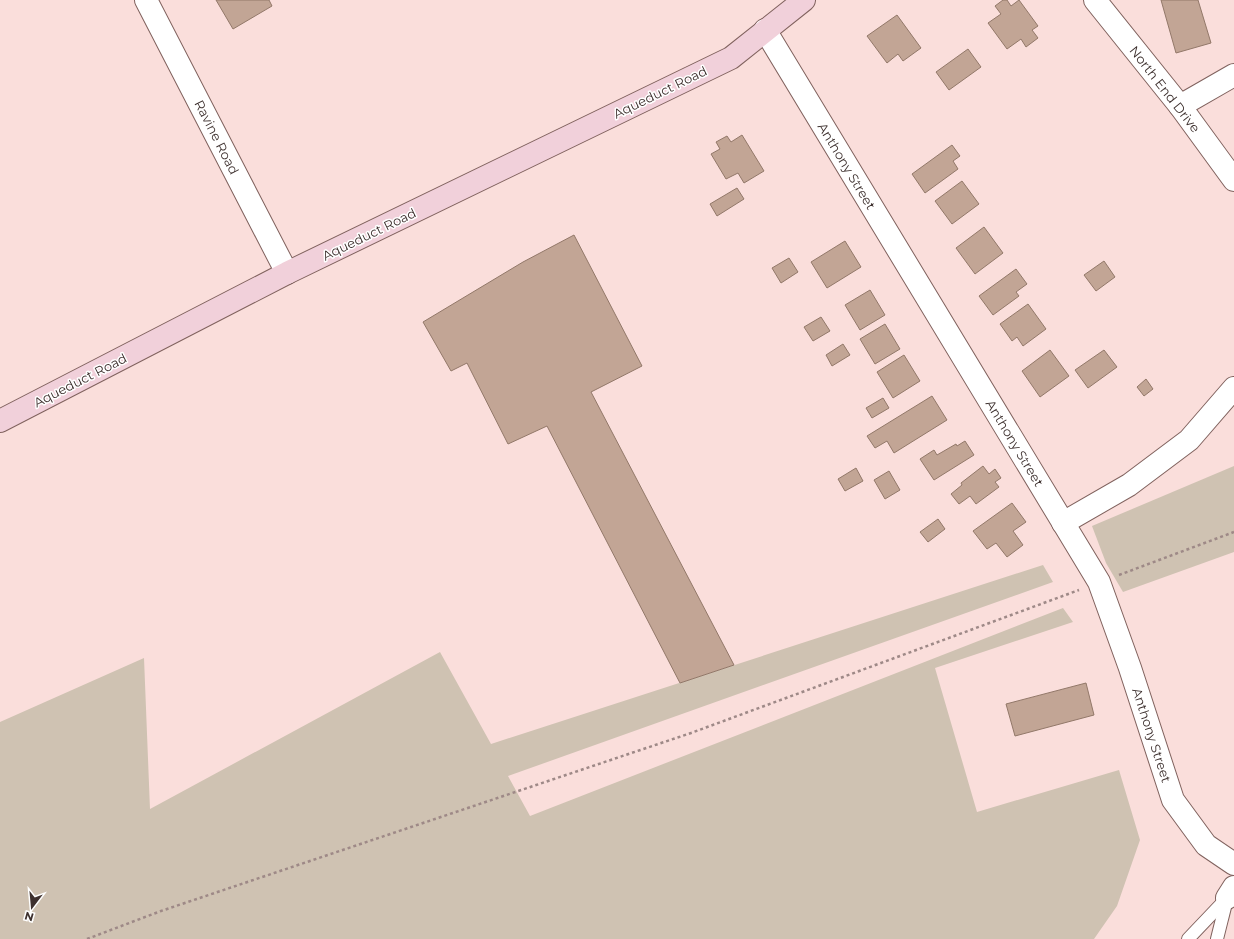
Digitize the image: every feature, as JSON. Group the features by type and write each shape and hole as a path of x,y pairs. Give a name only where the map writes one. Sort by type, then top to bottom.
{"street":[{"name":"Ravine Road","path":"146,0 287,273"},
{"name":"Aqueduct Road","path":"0,421 287,273 731,58 804,0"},
{"name":"North End Drive","path":"1095,0 1180,106 1234,180"},
{"name":"Anthony Street","path":"765,30 1099,582 1130,668 1173,800 1206,845 1234,864"},
{"path":"1180,106 1234,75"},
{"path":"1063,523 1129,485 1189,440 1234,388"}],"lane":[{"path":"1188,939 1231,892"},
{"path":"1217,939 1231,892"}],"path":[{"path":"1112,577 1234,532"},
{"path":"87,939 169,908 691,733 1081,589"}],"shaded area":[{"path":"1234,466 1234,552 1123,592 1106,563 1092,526"},
{"path":"1043,565 1053,582 508,776 530,816 1063,608 1073,622 935,668 977,812 1119,770 1140,840 1117,906 1094,939 0,939 0,722 144,658 150,809 440,652 491,744"}],"building":[{"path":"216,0 269,0 272,6 233,29"},
{"path":"1003,0 1007,0 1011,6 1019,0 1038,26 1032,30 1038,38 1026,47 1021,39 1007,49 988,23 1001,14 995,6"},
{"path":"1161,0 1198,0 1211,43 1176,53"},
{"path":"897,15 921,48 903,61 898,54 887,63 867,36"},
{"path":"968,49 981,67 949,90 936,72"},
{"path":"742,135 764,171 744,183 738,173 726,179 711,154 720,149 716,142 727,136 731,142"},
{"path":"952,145 960,156 953,161 958,169 925,193 912,174"},
{"path":"962,181 979,204 952,224 935,201"},
{"path":"737,188 744,199 717,216 710,204"},
{"path":"984,227 1003,253 975,274 956,248"},
{"path":"574,235 642,366 591,392 734,665 680,683 547,426 508,444 467,363 451,371 423,322 523,262"},
{"path":"845,241 861,267 827,288 811,262"},
{"path":"789,258 798,272 781,283 772,268"},
{"path":"1104,261 1115,277 1096,291 1084,275"},
{"path":"1016,269 1027,284 1016,292 1019,296 993,315 979,296"},
{"path":"870,290 885,315 860,330 845,305"},
{"path":"1028,304 1046,329 1023,346 1017,337 1012,341 1000,324"},
{"path":"821,317 830,331 813,341 804,327"},
{"path":"885,324 900,349 875,364 860,339"},
{"path":"843,344 850,355 832,366 826,355"},
{"path":"1050,350 1069,376 1040,397 1022,371"},
{"path":"1104,350 1117,367 1088,388 1075,370"},
{"path":"904,355 920,381 893,398 877,372"},
{"path":"1146,379 1153,389 1144,396 1137,387"},
{"path":"932,396 947,420 894,453 887,441 875,448 867,436"},
{"path":"883,398 889,408 872,418 866,408"},
{"path":"965,441 974,455 934,480 920,459 934,450 937,455 956,444 957,446"},
{"path":"983,466 989,474 995,469 1001,478 995,482 999,487 976,504 970,496 959,504 951,494 962,485 961,483"},
{"path":"856,468 863,481 845,491 838,479"},
{"path":"889,471 900,490 885,499 874,480"},
{"path":"1012,503 1026,522 1013,531 1023,545 1007,557 996,543 987,549 973,531"},
{"path":"938,519 945,529 928,542 920,532"},
{"path":"1086,683 1094,715 1015,736 1006,704"}]}
